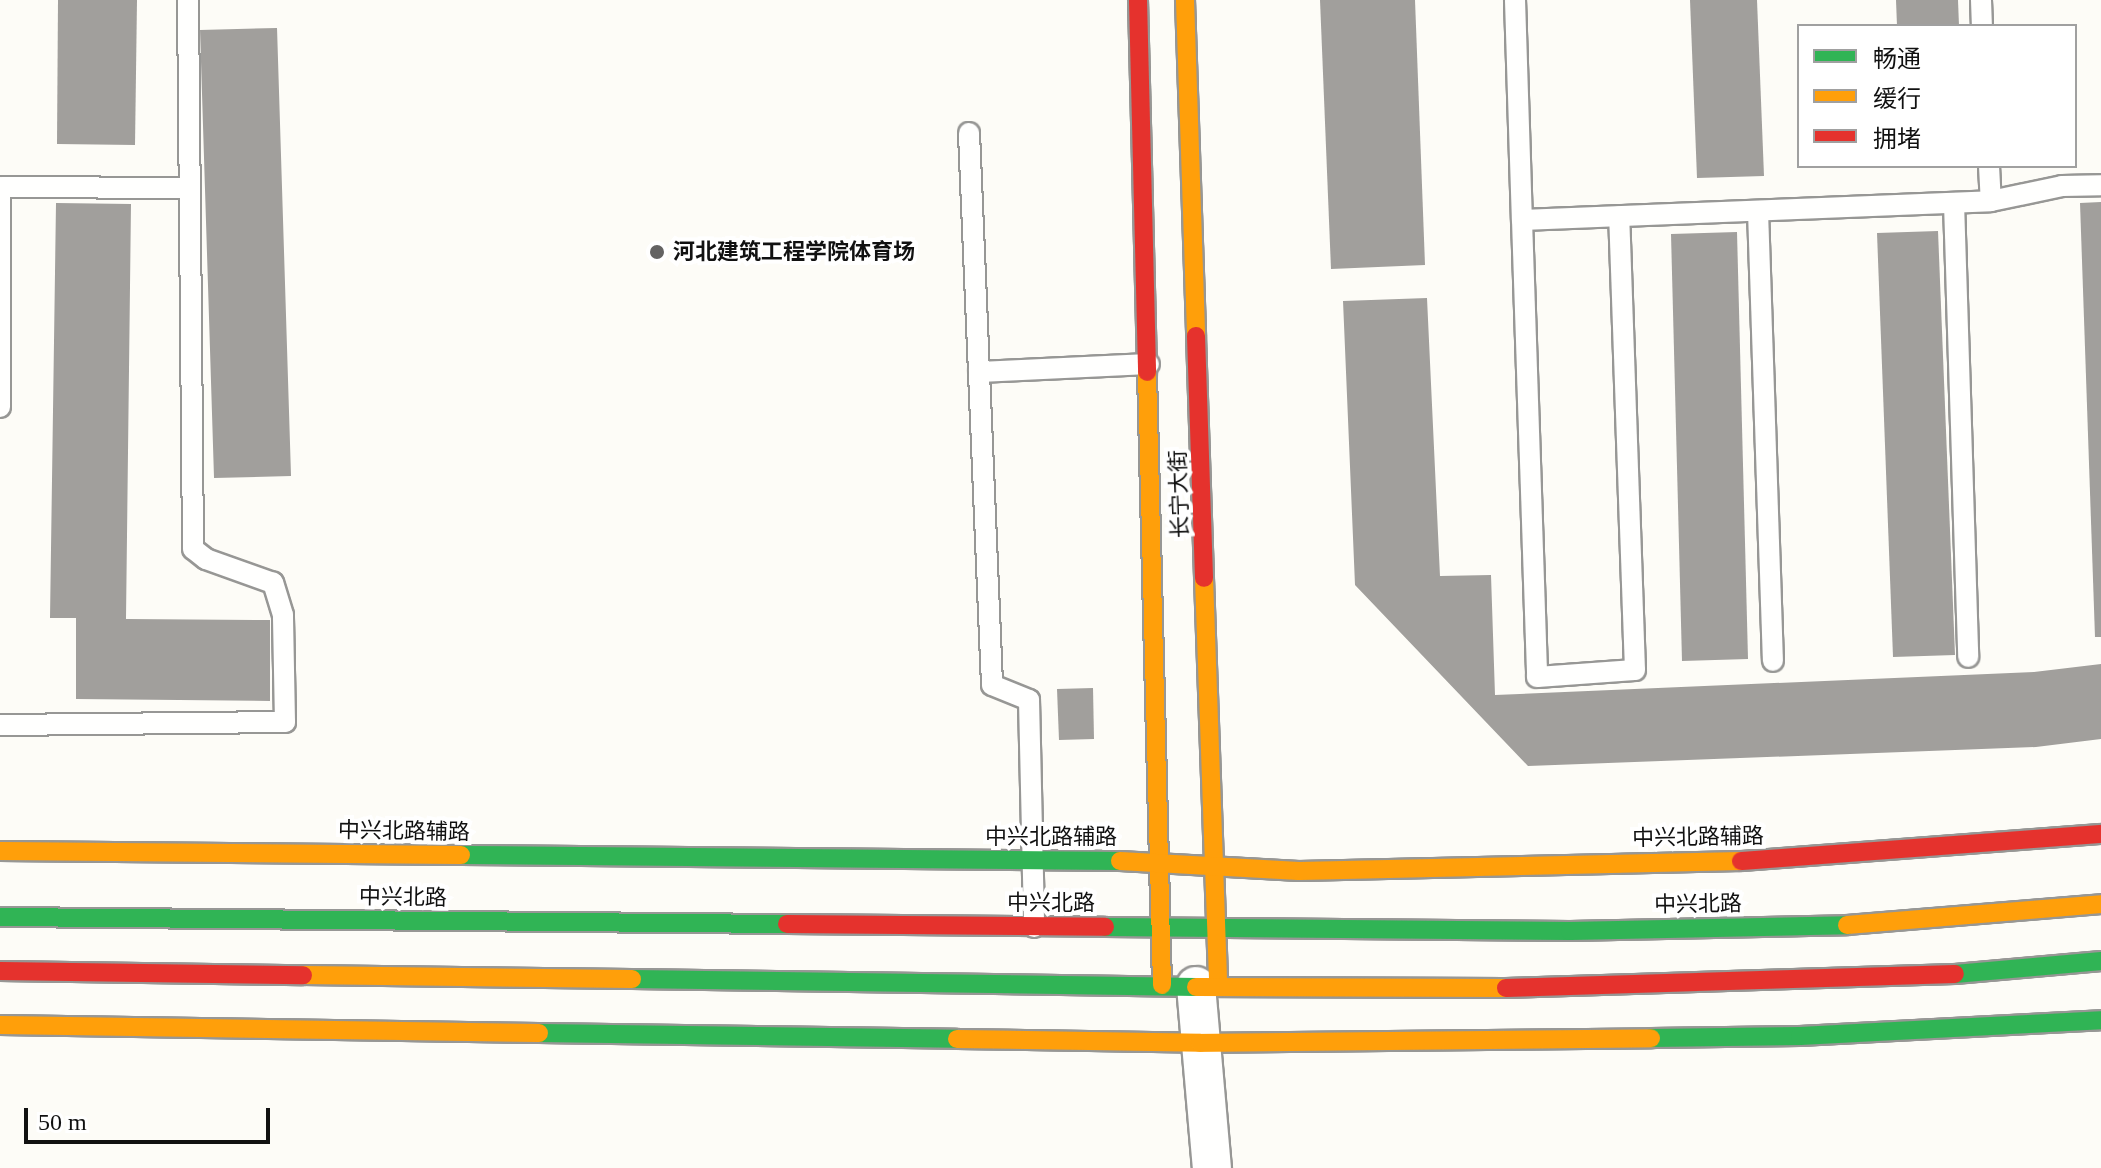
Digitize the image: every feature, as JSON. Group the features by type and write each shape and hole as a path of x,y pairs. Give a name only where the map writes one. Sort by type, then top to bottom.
{"main road":[{"name":"长宁大街","path":"1138,0 1162,928 1192,986"},
{"name":"长宁大街","path":"1185,0 1218,928 1192,986"},
{"name":"中兴北路辅路","path":"0,851 1033,860 1216,865 1299,871 1736,861 2101,834"},
{"name":"中兴北路","path":"0,917 1570,931 1868,925 2101,904"},
{"path":"0,971 1431,990 1885,980 2101,961"},
{"path":"0,1025 1200,1043 1800,1036 2101,1020"}],"street":[{"path":"1192,986 1212,1168"}],"lane":[{"path":"0,725 285,722 283,615 273,583 206,559 193,549 188,0"},
{"path":"1515,0 1537,677 1635,670 1619,216"},
{"path":"1981,0 1982,24"},
{"path":"969,133 992,685 1029,700 1034,927"},
{"path":"1989,168 1991,201"},
{"path":"1522,220 1991,201 2062,186 2101,185"},
{"path":"0,407 1,187 189,188"},
{"path":"1954,203 1968,657"},
{"path":"1758,211 1773,661"},
{"path":"979,372 1149,364"}],"building":[{"path":"58,0 137,0 135,145 57,144"},
{"path":"1320,0 1415,0 1425,265 1331,269"},
{"path":"1690,0 1757,0 1764,176 1697,178"},
{"path":"1896,0 1958,0 1959,24 1897,24"},
{"path":"277,28 291,476 214,478 200,30"},
{"path":"2101,202 2101,637 2095,637 2080,203"},
{"path":"56,203 131,204 126,619 270,620 270,701 76,699 76,618 50,618"},
{"path":"1938,231 1955,655 1893,657 1877,233"},
{"path":"1737,232 1748,659 1682,661 1671,234"},
{"path":"1427,298 1440,576 1491,575 1495,695 2034,672 2101,664 2101,739 2036,747 1528,766 1355,585 1343,301"},
{"path":"1093,688 1094,739 1059,740 1057,689"}],"traffic: fast":[{"path":"461,855 1120,861"},
{"path":"0,917 787,924"},
{"path":"1105,927 1570,931 1847,925"},
{"path":"1955,974 2101,961"},
{"path":"632,979 1196,987"},
{"path":"1651,1038 1800,1036 2101,1020"},
{"path":"539,1033 957,1039"}],"traffic: slow":[{"path":"1185,0 1196,336"},
{"path":"1147,372 1162,985"},
{"path":"1204,578 1218,986"},
{"path":"0,851 461,855"},
{"path":"1120,861 1299,871 1741,861"},
{"path":"1847,925 2101,904"},
{"path":"303,975 632,979"},
{"path":"1196,987 1506,988"},
{"path":"0,1025 539,1033"},
{"path":"957,1039 1200,1043 1651,1038"}],"traffic: jam":[{"path":"1138,0 1147,372"},
{"path":"1196,336 1204,578"},
{"path":"1741,861 2101,834"},
{"path":"787,924 1105,927"},
{"path":"0,971 303,975"},
{"path":"1506,988 1955,974"}],"place":[{"name":"河北建筑工程学院体育场","path":"657,252"}]}
